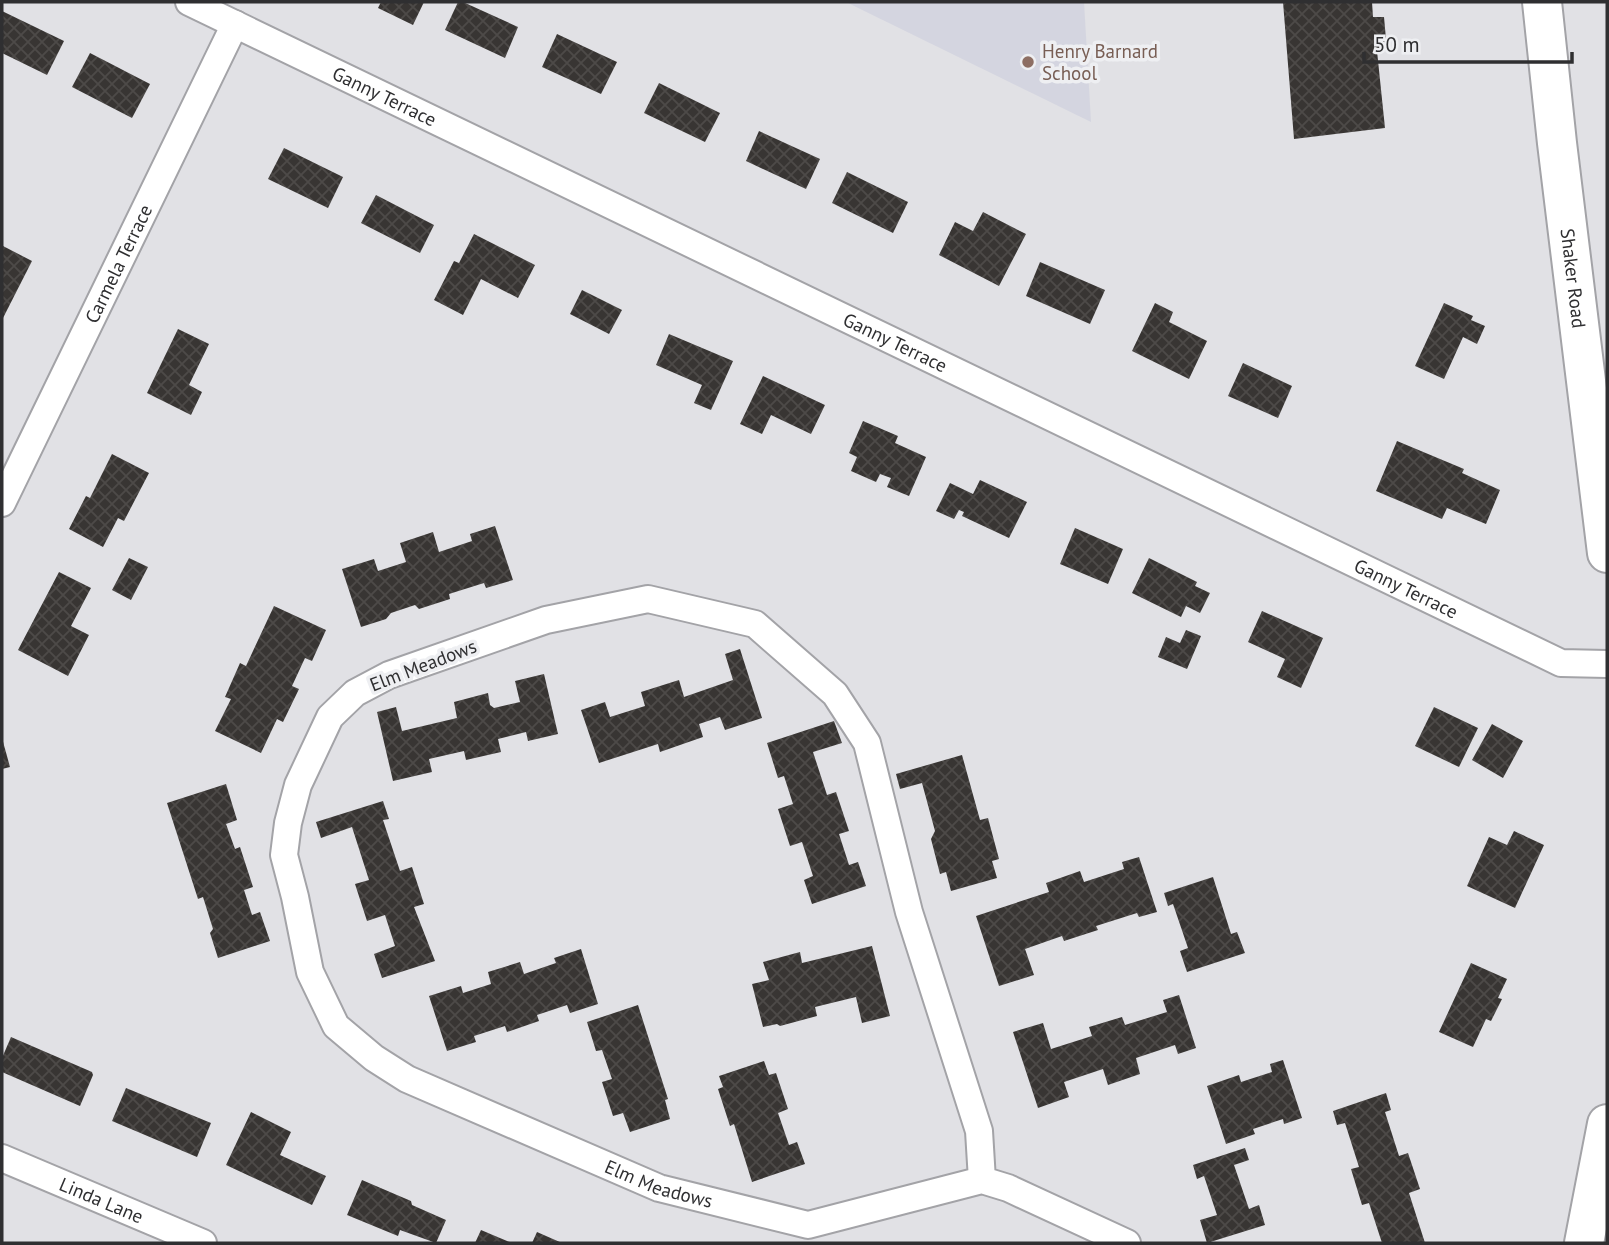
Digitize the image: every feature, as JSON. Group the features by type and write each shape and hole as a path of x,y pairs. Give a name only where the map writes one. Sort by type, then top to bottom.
{"main road":[{"name":"Shaker Road","path":"1542,2 1556,143 1607,554"},
{"path":"1584,1243 1607,1124"}],"street":[{"name":"Ganny Terrace","path":"190,2 1561,663 1607,664"},
{"name":"Carmela Terrace","path":"2,503 235,24"},
{"name":"Elm Meadows","path":"648,598 755,624 835,694 867,743 909,912 979,1131 982,1180 808,1225 659,1188 407,1079 374,1058 336,1026 310,972 284,855 288,823 298,785 330,717 355,693 389,674 546,620 648,598"},
{"name":"Linda Lane","path":"2,1158 203,1243"},
{"path":"982,1180 1008,1188 1127,1243"}],"shaded area":[{"name":"Henry Barnard School","path":"846,2 1084,2 1091,122"}],"building":[{"path":"381,2 424,2 413,25 378,8"},
{"path":"458,2 518,27 505,58 445,30"},
{"path":"1283,2 1372,2 1373,17 1384,17 1387,50 1377,51 1385,128 1294,139"},
{"path":"2,11 64,41 47,75 2,53"},
{"path":"557,34 617,62 601,94 542,67"},
{"path":"90,53 150,84 132,118 72,87"},
{"path":"659,83 720,113 705,142 644,113"},
{"path":"759,131 820,159 806,189 746,161"},
{"path":"284,148 343,177 328,208 268,179"},
{"path":"847,172 908,202 893,233 832,203"},
{"path":"376,195 434,225 420,253 361,223"},
{"path":"983,212 1026,234 999,286 939,255 955,222 973,231"},
{"path":"474,234 535,265 518,298 481,279 463,315 434,300 454,261 459,263"},
{"path":"2,247 32,261 2,320"},
{"path":"1040,262 1105,290 1090,324 1026,296"},
{"path":"582,290 622,310 609,334 570,314"},
{"path":"1155,303 1173,312 1169,322 1207,341 1189,379 1132,351"},
{"path":"1444,303 1473,316 1471,320 1485,326 1477,344 1463,337 1444,379 1415,366"},
{"path":"178,329 209,344 189,385 202,392 191,415 147,393"},
{"path":"669,334 733,361 711,410 694,403 702,385 656,365"},
{"path":"1243,363 1292,386 1278,418 1228,396"},
{"path":"763,376 825,405 811,434 771,415 762,434 740,424"},
{"path":"863,421 898,436 895,443 926,457 909,496 887,487 891,478 880,474 876,482 851,471 857,457 849,453"},
{"path":"1397,441 1464,469 1462,473 1500,490 1486,524 1447,508 1442,519 1376,491"},
{"path":"112,454 149,473 124,521 118,518 103,547 69,529 86,496 90,498"},
{"path":"980,480 1027,502 1009,538 962,516 964,512 959,510 954,519 936,511 950,483 973,494"},
{"path":"495,526 513,580 486,588 484,583 449,594 450,599 419,609 415,605 361,627 342,569 374,559 378,571 406,562 400,543 433,532 439,552 472,541 470,534"},
{"path":"1075,528 1123,549 1108,584 1060,564"},
{"path":"129,558 148,567 131,600 112,590"},
{"path":"1149,558 1197,582 1195,586 1210,593 1200,613 1186,606 1181,617 1132,593"},
{"path":"59,572 91,588 71,626 89,635 68,676 18,650"},
{"path":"274,606 326,630 312,661 305,658 292,686 299,689 283,722 277,719 261,753 215,731 231,699 225,697 240,663 246,666"},
{"path":"1262,611 1323,638 1301,688 1277,677 1285,659 1248,642"},
{"path":"1186,630 1201,636 1187,669 1158,657 1166,637 1180,643"},
{"path":"740,649 762,718 725,730 720,717 699,724 703,737 660,752 658,744 599,763 581,710 605,702 610,717 645,706 641,692 679,680 684,697 733,680 725,654"},
{"path":"544,674 558,734 528,741 526,732 498,739 501,752 466,760 464,751 429,759 432,772 393,781 377,712 396,707 402,731 457,718 454,702 488,693 490,705 494,708 520,702 515,681"},
{"path":"1434,707 1478,728 1459,767 1415,746"},
{"path":"834,721 842,743 813,752 827,795 836,792 849,831 839,834 849,865 858,862 866,886 812,904 804,880 813,876 802,842 790,846 778,809 793,804 784,776 778,778 767,743"},
{"path":"1492,724 1523,741 1503,778 1472,760"},
{"path":"2,738 10,767 2,769"},
{"path":"962,755 980,820 988,818 999,859 992,861 997,878 951,891 946,872 940,874 931,839 935,831 922,783 900,789 896,774"},
{"path":"226,784 237,820 226,824 235,849 240,847 253,887 244,890 252,915 260,912 270,941 218,958 203,897 198,899 167,803"},
{"path":"383,801 389,819 383,820 400,871 412,867 424,904 414,907 435,961 382,978 374,954 395,946 385,915 367,921 355,884 369,880 352,827 321,838 316,822"},
{"path":"1514,831 1544,845 1515,908 1467,886 1489,837 1507,845"},
{"path":"1139,857 1157,912 1139,917 1137,913 1096,926 1098,930 1064,941 1062,936 1025,949 1034,975 999,986 976,916 1049,892 1046,883 1080,871 1084,882 1124,869 1122,862"},
{"path":"1213,877 1231,934 1237,932 1245,953 1187,972 1180,951 1188,948 1173,904 1168,906 1164,893"},
{"path":"872,946 890,1016 862,1023 856,997 815,1007 817,1016 780,1026 777,1024 763,1027 752,984 769,980 763,962 800,952 802,963"},
{"path":"581,949 598,1004 570,1013 567,1005 537,1015 539,1021 507,1032 505,1026 474,1036 476,1042 447,1051 429,996 461,986 463,993 491,984 488,972 520,962 524,974 556,963 554,958"},
{"path":"1471,963 1507,979 1498,998 1502,999 1491,1021 1486,1019 1473,1047 1439,1032"},
{"path":"1179,995 1196,1048 1178,1054 1175,1045 1136,1058 1140,1074 1108,1085 1103,1069 1064,1082 1069,1097 1038,1108 1013,1032 1043,1023 1051,1049 1092,1036 1089,1027 1122,1017 1125,1025 1167,1012 1163,1000"},
{"path":"638,1005 668,1099 665,1100 670,1119 630,1132 623,1113 613,1116 602,1082 612,1079 602,1050 596,1051 587,1022"},
{"path":"11,1037 92,1072 80,1106 2,1072 2,1058"},
{"path":"1283,1060 1302,1118 1284,1124 1283,1119 1253,1129 1255,1134 1226,1144 1207,1086 1239,1075 1241,1082 1272,1072 1270,1064"},
{"path":"764,1061 769,1075 776,1073 788,1109 778,1113 789,1145 797,1142 805,1164 752,1182 734,1124 730,1126 718,1089 723,1087 719,1076"},
{"path":"126,1088 211,1123 197,1157 112,1121"},
{"path":"1386,1093 1391,1110 1385,1112 1399,1156 1408,1153 1420,1189 1409,1193 1425,1243 1382,1243 1369,1203 1362,1205 1351,1169 1359,1167 1345,1123 1337,1125 1333,1111"},
{"path":"251,1112 291,1132 280,1155 326,1176 312,1205 226,1165"},
{"path":"1245,1148 1249,1160 1234,1165 1249,1209 1259,1205 1265,1225 1207,1243 1200,1220 1217,1215 1204,1176 1197,1179 1193,1165"},
{"path":"362,1180 411,1201 412,1205 446,1220 436,1243 400,1230 398,1236 347,1215"},
{"path":"481,1230 512,1243 475,1243"},
{"path":"537,1232 562,1243 532,1243"}],"place":[{"name":"Henry Barnard School","path":"1028,62"}]}
